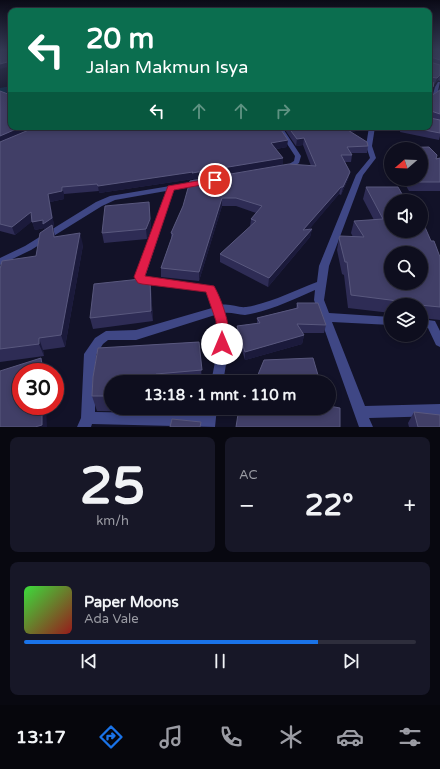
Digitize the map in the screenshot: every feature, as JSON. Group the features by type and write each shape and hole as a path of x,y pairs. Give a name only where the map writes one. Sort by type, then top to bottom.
{"street":[{"path":"432,96 435,95 437,85"},
{"path":"273,171 288,168 297,162 298,156 282,130"},
{"path":"366,427 319,300 324,266 360,175 373,158 369,146 372,130"},
{"path":"0,262 28,248 99,204 113,198 210,181"},
{"path":"170,188 140,277 142,280 210,289 222,321 222,356 218,375"},
{"path":"209,419 86,423 90,354 99,341 106,336 136,335 217,309 226,308 244,311 254,310 321,284"},
{"path":"325,317 384,321"},
{"path":"431,324 440,342"},
{"path":"360,412 440,410"}],"building":[{"path":"432,70 440,70 440,75 437,78 432,77"},
{"path":"440,90 440,114 432,111 432,95"},
{"path":"0,91 8,94 8,130 14,130 0,136"},
{"path":"432,118 440,120 440,133 424,130 432,130"},
{"path":"29,130 281,130 288,140 271,143 283,158 192,173 193,172 98,186 97,184 62,187 62,191 48,194 52,218 43,224 43,220 32,222 31,212 12,227 0,224 0,142"},
{"path":"290,130 348,130 367,142 368,146 347,147 352,155 341,155 350,172 343,187 341,187 303,230 312,229 269,278 220,254 256,221 251,219 262,206 236,198 222,198 199,272 161,268 173,234 171,233 183,206 190,181 289,164 316,166 304,138 297,139"},
{"path":"428,147 437,155 436,159 440,158 440,182 428,182"},
{"path":"366,187 398,187 402,194 384,194 384,238 428,238 428,234 431,241 434,241 440,257 440,307 428,306 428,298 384,298 384,299 351,295 347,262 345,262 339,238 340,236 364,237 354,221 383,219"},
{"path":"149,202 150,219 146,229 102,233 105,206"},
{"path":"52,225 54,237 80,233 61,335 39,338 39,344 0,349 0,269 2,261 36,256 40,233"},
{"path":"150,278 151,311 90,318 94,284"},
{"path":"297,303 318,303 326,325 297,324 304,335 245,352 237,326 260,323 257,318 298,308"},
{"path":"199,342 202,370 156,375 104,375 104,396 92,396 93,377 98,348"},
{"path":"41,358 42,363 25,363"},
{"path":"313,358 318,375 258,375 264,360"},
{"path":"12,367 12,415 42,415 42,425 35,427 0,427 0,371"},
{"path":"336,407 340,408 340,427 236,427 238,415 336,415"},
{"path":"414,412 440,415 440,427 418,427"},
{"path":"172,419 201,422 200,427 170,427"}],"waterway":[{"path":"0,94 8,93"}],"route":[{"path":"215,180 170,188 140,277 142,280 210,289 222,321 222,344"}]}
